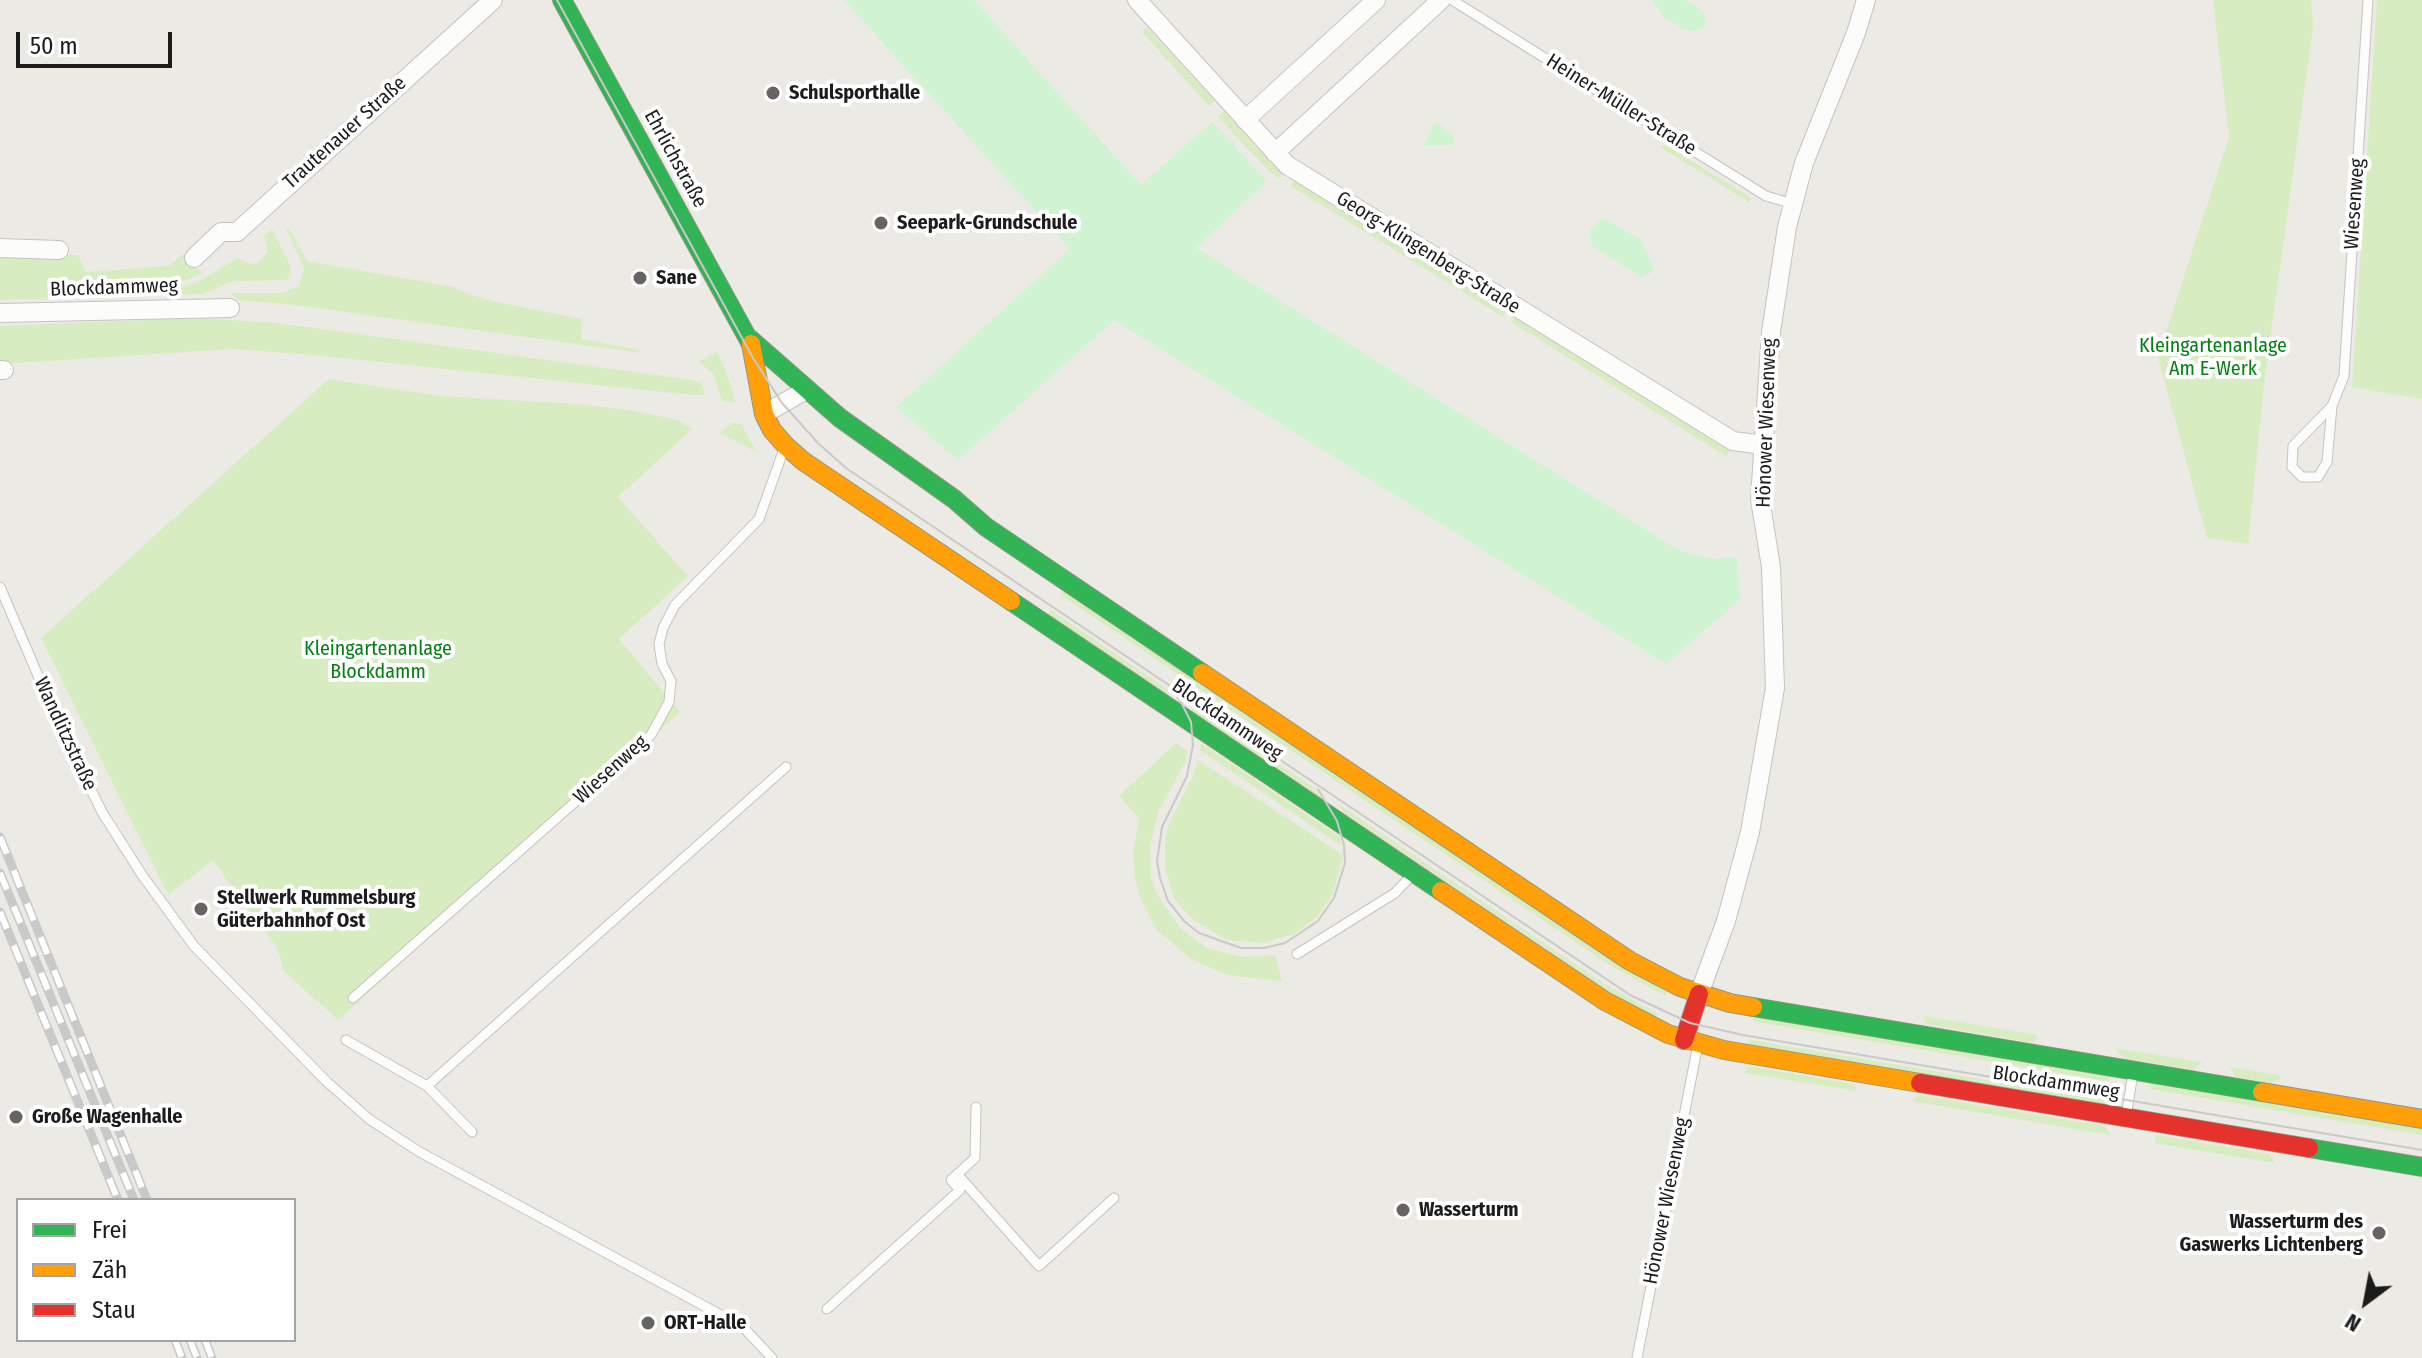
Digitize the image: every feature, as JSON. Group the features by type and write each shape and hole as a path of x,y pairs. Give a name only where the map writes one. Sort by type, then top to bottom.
{"street":[{"name":"Trautenauer Straße","path":"194,258 221,232 237,232 493,0"},
{"name":"Ehrlichstraße","path":"562,0 750,339"},
{"name":"Georg-Klingenberg-Straße","path":"1137,0 1287,165 1724,436 1733,441 1763,445"},
{"path":"1245,120 1376,0"},
{"path":"1275,153 1441,0"},
{"name":"Hönower Wiesenweg","path":"1699,994 1726,921 1750,832 1775,688 1771,567 1760,499 1771,332 1793,204 1804,163 1866,0"},
{"path":"0,248 59,250"},
{"name":"Blockdammweg","path":"0,313 230,308"},
{"name":"Blockdammweg","path":"750,339 840,418 954,499 986,527 1659,978 1730,1003 2422,1119"},
{"name":"Blockdammweg","path":"750,339 764,414 772,430 803,461 1633,1018 1691,1042 2422,1167"},
{"path":"764,414 806,390"},
{"path":"1691,1042 1699,994"}],"lane":[{"name":"Heiner-Müller-Straße","path":"1452,0 1766,196 1793,204"},
{"name":"Wiesenweg","path":"2332,406 2293,446 2292,467 2302,477 2318,477 2327,462 2332,406 2344,376 2368,0"},
{"name":"Wiesenweg","path":"353,998 651,735 669,702 671,681 662,664 659,644 663,628 675,605 759,519 786,446"},
{"name":"Wandlitzstraße","path":"0,587 102,812 142,875 194,946 326,1081 369,1119 418,1151 743,1327 772,1358"},
{"path":"427,1086 786,767"},
{"path":"1297,954 1395,893 1414,873"},
{"path":"346,1040 427,1086 472,1132"},
{"name":"Hönower Wiesenweg","path":"1637,1358 1691,1042"},
{"path":"2126,1117 2133,1070"},
{"path":"827,1309 960,1190 951,1180 975,1158 976,1107"},
{"path":"957,1174 1039,1266 1114,1198"}],"green space":[{"path":"844,0 974,0 1141,185 1212,122 1267,181 1196,248 1680,551 1713,559 1736,557 1740,599 1666,664 1114,320 958,460 896,407 1070,249"},
{"path":"1652,0 1685,0 1693,4 1706,17 1705,27 1694,31 1682,29 1666,19"},
{"name":"Kleingartenanlage Am E-Werk","path":"2213,0 2311,0 2313,27 2264,384 2248,544 2207,538 2158,357 2229,137"},
{"path":"2377,0 2422,0 2422,399 2352,387"},
{"path":"1147,27 1215,101 1209,106 1142,32"},
{"path":"1224,111 1272,164 1284,172 1279,179 1218,117"},
{"path":"1436,121 1455,138 1452,145 1424,145"},
{"path":"1665,145 1752,198 1749,202 1660,147"},
{"path":"1295,180 1506,311 1503,317 1291,186"},
{"path":"1603,218 1640,239 1655,271 1641,277 1592,246 1590,230"},
{"path":"289,228 307,261 454,287 496,302 582,319 581,339 635,349 641,353 239,300 230,293 282,293 299,286 304,269 286,229"},
{"path":"272,229 290,266 291,274 287,280 233,281 203,294 175,295 179,289 203,279 237,258 250,264 257,263 268,252 263,237"},
{"path":"0,254 78,255 86,272 169,266 183,254 202,273 152,295 0,300"},
{"path":"1515,317 1730,450 1726,456 1511,322"},
{"path":"197,318 278,323 693,380 701,383 704,395 234,349 0,364 0,326"},
{"path":"717,351 735,402 722,401 713,373 699,362"},
{"name":"Kleingartenanlage Blockdamm","path":"329,379 441,396 629,410 678,420 692,429 618,497 688,576 619,639 680,712 338,1020 284,971 277,948 213,860 168,895 41,638"},
{"path":"732,423 741,424 757,452 720,433"},
{"path":"1066,588 1667,992 1666,996 1611,966 1061,595"},
{"path":"1051,610 1164,687 1173,697 1046,618"},
{"path":"1190,705 1316,789 1326,804 1195,718"},
{"path":"1176,743 1187,751 1187,759 1159,810 1150,845 1151,878 1157,894 1181,929 1207,948 1242,957 1275,955 1282,981 1227,975 1191,959 1157,930 1140,898 1133,852 1139,818 1119,796"},
{"path":"1201,743 1340,837 1342,846 1200,750"},
{"path":"1198,760 1343,855 1333,894 1317,917 1294,934 1263,943 1227,940 1192,919 1174,898 1165,868 1165,839"},
{"path":"1338,804 1603,983 1658,1014 1651,1019 1343,812"},
{"path":"1755,1013 2109,1076 2108,1081 1756,1022 1753,1021"},
{"path":"1924,1016 2038,1035 2034,1043 1926,1024"},
{"path":"1750,1040 2105,1100 2104,1106 1749,1048"},
{"path":"2115,1048 2202,1062 2194,1070 2123,1058"},
{"path":"1747,1066 1853,1084 1857,1091 1745,1073"},
{"path":"2230,1067 2278,1075 2280,1078 2271,1083 2236,1077"},
{"path":"2151,1083 2422,1127 2422,1135 2150,1089"},
{"path":"1918,1095 2105,1126 2111,1135 1911,1101"},
{"path":"2156,1135 2269,1154 2275,1163 2155,1143"}],"tram line":[{"path":"557,0 753,358 782,403 818,443 846,468 1630,995 1690,1023 1743,1035 2422,1150"},
{"path":"1173,691 1191,722 1193,745 1187,776 1162,827 1157,861 1168,901 1185,922 1199,933 1241,948 1264,948 1285,943 1318,921 1334,898 1345,863 1337,821 1318,789"}],"railway":[{"path":"0,837 146,1198"},
{"path":"0,873 133,1198"},
{"path":"0,912 117,1198"},
{"path":"176,1342 182,1358"},
{"path":"191,1342 197,1358"},
{"path":"206,1342 212,1358"}],"traffic: fast":[{"path":"562,0 751,344"},
{"path":"750,339 840,418 954,499 986,527 1202,673"},
{"path":"1011,601 1441,891"},
{"path":"1753,1007 2262,1092"},
{"path":"2309,1148 2422,1167"}],"traffic: slow":[{"path":"751,344 764,414 772,430 786,446 803,461 1011,601"},
{"path":"1202,673 1630,961 1680,987 1753,1007"},
{"path":"1441,891 1605,1001 1668,1034 1724,1050 1920,1083"},
{"path":"2262,1092 2422,1119"}],"traffic: jam":[{"path":"1684,1040 1699,994"},
{"path":"1920,1083 2309,1148"}],"place":[{"name":"Schulsporthalle","path":"773,93"},
{"name":"Seepark-Grundschule","path":"881,223"},
{"name":"Sane","path":"640,278"},
{"name":"Stellwerk Rummelsburg Güterbahnhof Ost","path":"201,909"},
{"name":"Große Wagenhalle","path":"16,1117"},
{"name":"Wasserturm","path":"1403,1210"},
{"name":"Wasserturm des Gaswerks Lichtenberg","path":"2379,1233"},
{"name":"ORT-Halle","path":"648,1323"}]}
